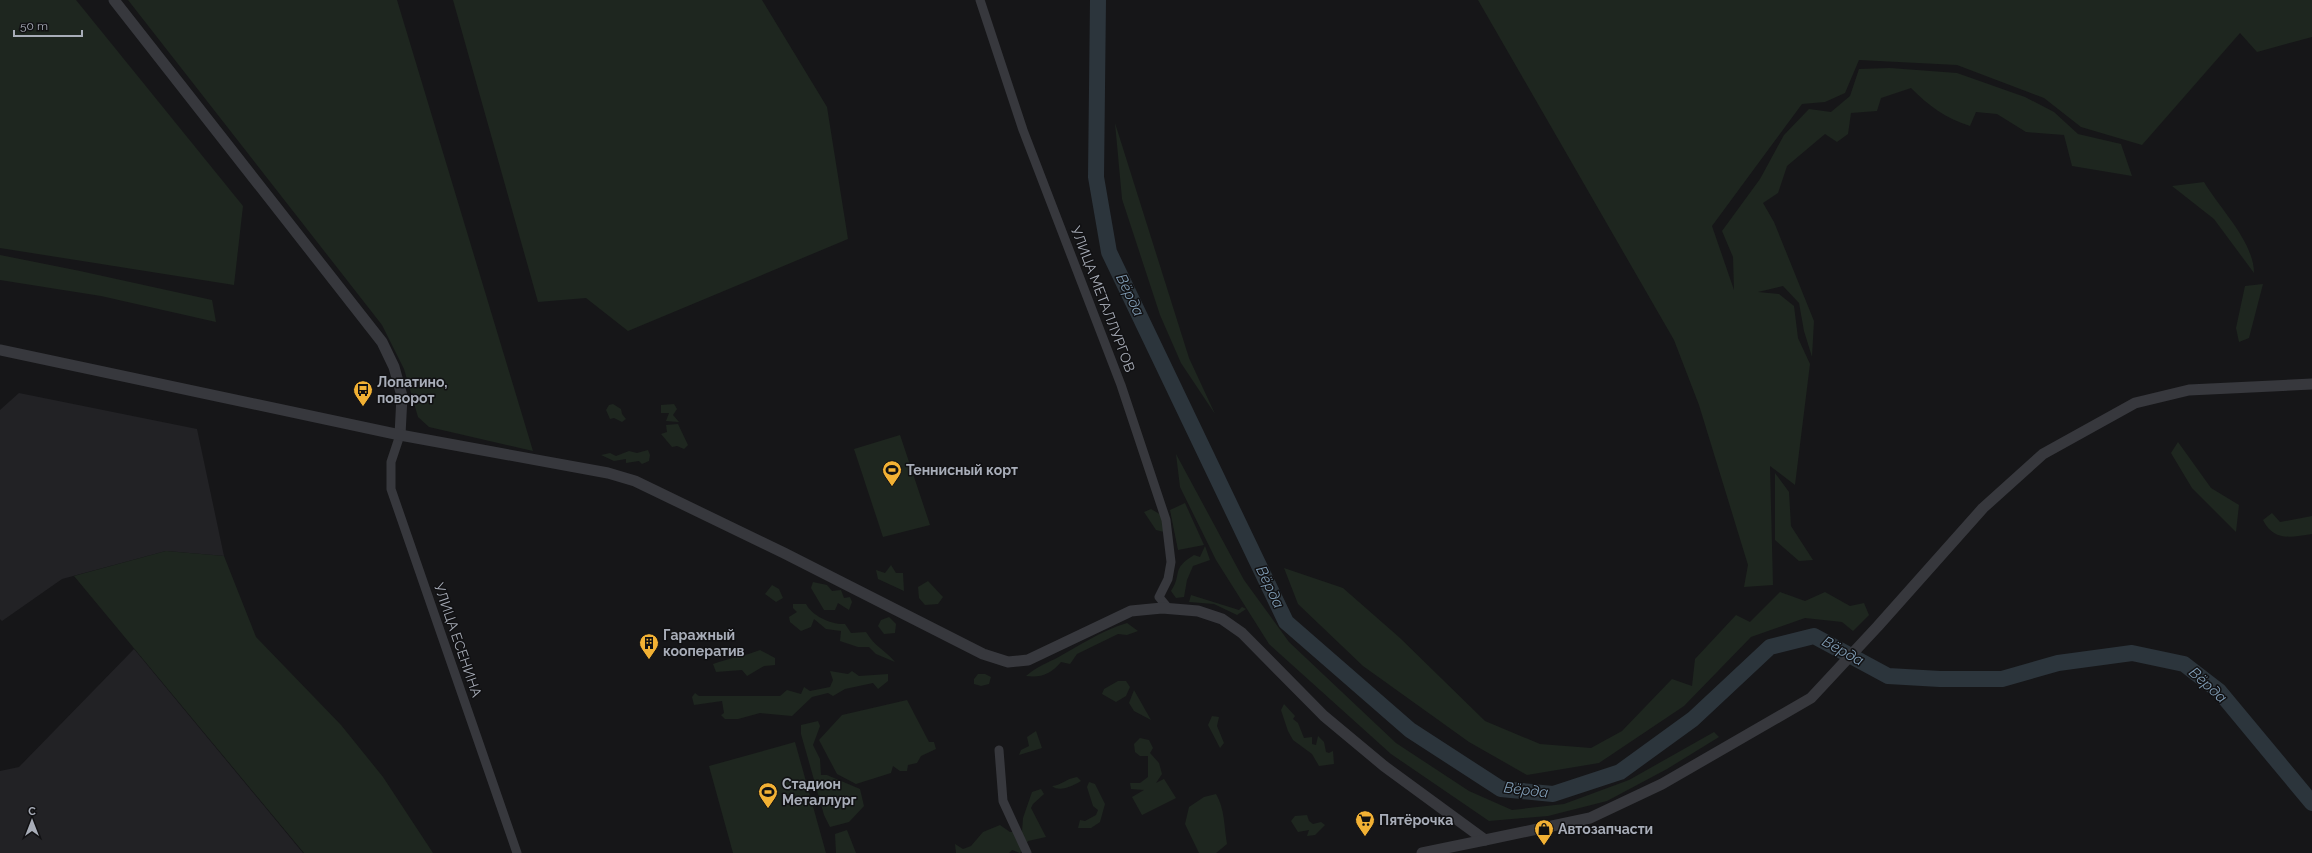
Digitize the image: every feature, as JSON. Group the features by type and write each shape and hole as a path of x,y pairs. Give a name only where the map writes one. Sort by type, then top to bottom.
{"street":[{"path":"114,0 382,342 394,367 402,396 400,435"},
{"name":"УЛИЦА МЕТАЛЛУРГОВ","path":"980,0 1023,130 1121,385 1166,520 1171,562 1168,579 1159,597 1168,608"},
{"path":"0,350 400,435 608,472 635,480 784,553 983,654 1008,662 1028,660 1131,611 1168,608 1198,611 1222,620 1242,633 1324,716 1384,766 1485,840"},
{"path":"1422,853 1590,818 1662,784 1811,698 1878,626 1982,508 2050,450 2135,403 2189,390 2312,384"},
{"name":"УЛИЦА ЕСЕНИНА","path":"400,435 390,462 391,489 517,853"},
{"path":"999,750 1003,801 1027,853"}],"shaded area":[{"path":"0,0 76,0 243,206 234,285 0,248"},
{"path":"128,0 397,0 533,451 429,427 418,417 404,369 382,325"},
{"path":"453,0 762,0 827,107 848,239 628,331 586,298 538,302"},
{"path":"1478,0 2312,0 2312,37 2257,52 2240,33 2142,145 2081,127 2044,98 1957,65 1859,60 1845,93 1825,102 1802,104 1712,226 1734,290 1733,257 1722,231 1760,179 1784,135 1809,109 1831,112 1850,96 1859,69 1890,68 1957,73 2025,97 2054,112 2078,134 2121,144 2132,176 2072,166 2064,135 2026,132 1997,114 1976,112 1970,126 1961,123 1938,111 1911,88 1881,98 1877,111 1851,113 1848,134 1837,142 1825,134 1787,166 1778,193 1763,203 1774,222 1814,321 1812,357 1804,331 1799,303 1783,286 1758,292 1779,294 1794,306 1798,338 1810,364 1795,485 1770,466 1773,585 1744,587 1748,565 1699,405 1674,340"},
{"path":"1115,123 1189,358 1215,414 1181,363 1160,315 1122,199"},
{"path":"2204,182 2242,238 2253,261 2254,273 2214,219 2172,186"},
{"path":"0,255 212,300 216,322 101,296 0,280"},
{"path":"2263,284 2249,338 2239,342 2236,328 2245,286"},
{"path":"19,393 197,429 224,556 166,551 62,579 2,621 0,619 0,410"},
{"path":"613,404 621,409 622,414 626,419 622,422 614,418 610,419 606,410 609,405"},
{"path":"674,404 677,409 673,415 679,422 666,421 669,413 661,413 661,405"},
{"path":"678,424 688,445 684,449 677,446 672,447 661,434 667,432 666,425"},
{"name":"Теннисный корт","path":"900,435 930,525 883,537 854,449"},
{"path":"2178,442 2211,488 2239,505 2236,532 2192,488 2171,453"},
{"path":"648,450 650,455 649,461 642,464 639,461 626,463 626,459 614,461 601,455 610,453 616,456 629,451 637,453"},
{"path":"1176,454 1244,580 1289,642 1396,743 1469,791 1512,810 1564,804 1629,780 1714,732 1719,737 1667,769 1607,801 1548,816 1489,821 1391,754 1269,644 1216,560 1180,487"},
{"path":"1775,473 1789,492 1791,526 1813,560 1799,561 1775,540"},
{"path":"1185,503 1204,545 1178,550 1170,510"},
{"path":"1151,509 1163,516 1164,532 1156,530 1144,512"},
{"path":"2272,513 2280,522 2312,516 2312,534 2290,537 2278,535 2272,532 2263,520"},
{"path":"1205,546 1210,560 1193,566 1187,580 1184,597 1176,598 1171,591 1179,568 1194,555 1200,557"},
{"path":"166,551 224,556 256,637 341,725 383,777 433,853 304,853 74,576"},
{"path":"891,565 896,573 903,573 904,591 878,579 876,570 885,573"},
{"path":"1284,568 1343,588 1400,638 1485,721 1540,744 1591,748 1622,731 1672,679 1692,686 1695,659 1736,615 1750,622 1780,592 1805,601 1825,592 1850,606 1864,603 1869,615 1853,631 1842,622 1805,618 1751,637 1684,706 1599,763 1527,775 1469,742 1363,666 1298,604"},
{"path":"928,581 943,597 938,604 925,605 919,598 918,587"},
{"path":"813,582 827,585 832,591 841,590 844,598 850,597 852,602 849,610 838,603 835,610 824,610 811,588"},
{"path":"772,585 779,589 783,598 776,602 765,594"},
{"path":"1191,595 1239,610 1242,607 1246,609 1237,615 1214,604 1189,602"},
{"path":"793,604 806,604 813,612 823,619 834,623 845,624 851,633 866,632 873,641 895,662 876,654 869,647 858,647 840,641 841,631 826,629 814,619 811,627 801,631 790,622 789,617 797,612 793,608"},
{"path":"889,617 896,624 895,633 884,634 878,626 881,620"},
{"path":"1127,623 1138,631 1127,635 1118,634 1077,654 1070,664 1061,662 1053,670 1041,676 1026,676 1040,666 1099,634"},
{"path":"134,649 303,853 0,853 0,771 19,767"},
{"path":"760,650 775,658 775,665 764,666 747,676 742,670 716,672 713,664"},
{"path":"830,671 848,674 852,671 859,676 888,674 888,681 878,689 873,683 845,689 833,696 828,693 812,697 792,716 760,713 738,719 725,719 721,715 724,713 722,701 694,705 692,697 695,693 699,696 780,696 787,690 801,694 804,687 810,691 830,687 833,680"},
{"path":"978,674 985,674 991,677 989,684 981,686 974,684 974,679"},
{"path":"1118,681 1126,681 1130,687 1126,696 1116,702 1102,694 1104,689"},
{"path":"1134,690 1151,720 1134,711 1129,703"},
{"path":"907,700 929,742 934,742 936,749 921,756 917,763 908,765 907,771 900,771 893,766 891,773 856,784 837,774 819,740 842,715"},
{"path":"1284,704 1295,716 1293,719 1298,723 1304,738 1312,737 1312,744 1316,745 1318,736 1324,742 1326,752 1329,753 1333,751 1334,764 1319,766 1312,754 1293,740 1288,731 1281,710"},
{"path":"1212,716 1219,717 1217,726 1224,743 1220,748 1208,725"},
{"path":"818,721 820,726 813,745 820,759 821,775 827,775 860,789 864,806 849,822 830,827 824,815 801,734 801,725"},
{"path":"1036,731 1042,748 1019,755 1021,750 1029,746 1027,737"},
{"path":"1140,738 1149,740 1153,748 1150,753 1159,763 1162,774 1156,783 1164,779 1176,798 1142,815 1132,797 1144,790 1131,789 1130,783 1140,783 1148,777 1148,756 1140,756 1135,752 1134,744"},
{"name":"Стадион Металлург","path":"795,742 826,853 733,853 709,766"},
{"path":"1077,777 1081,781 1067,788 1059,789 1052,786 1069,779"},
{"path":"1089,782 1095,784 1105,804 1100,822 1091,828 1078,828 1080,820 1085,821 1096,815 1098,810 1093,806 1087,787"},
{"path":"1041,789 1044,794 1033,804 1031,808 1046,837 1028,841 1020,853 1012,850 1009,853 956,853 955,844 963,849 971,846 983,832 1000,825 1010,832 1022,832 1023,818 1032,792"},
{"path":"1216,794 1223,812 1227,844 1216,853 1199,853 1185,824 1189,807 1204,797"},
{"path":"1307,815 1309,821 1313,824 1321,822 1325,825 1315,835 1307,836 1309,830 1298,832 1291,821 1295,816"},
{"path":"847,830 856,853 836,853 835,834"}],"waterway":[{"name":"Вёрда","path":"1098,0 1096,177 1109,252 1286,622 1410,730 1501,789 1553,794 1620,772 1693,719 1770,647 1814,636 1888,676 1940,679 2002,679 2058,663 2132,653 2184,664 2219,691 2312,803"}],"place":[{"name":"Лопатино, поворот","path":"363,407"},
{"name":"Теннисный корт","path":"892,487"},
{"name":"Гаражный кооператив","path":"649,660"},
{"name":"Стадион Металлург","path":"768,809"},
{"name":"Пятёрочка","path":"1365,837"},
{"name":"Автозапчасти","path":"1544,846"}]}
